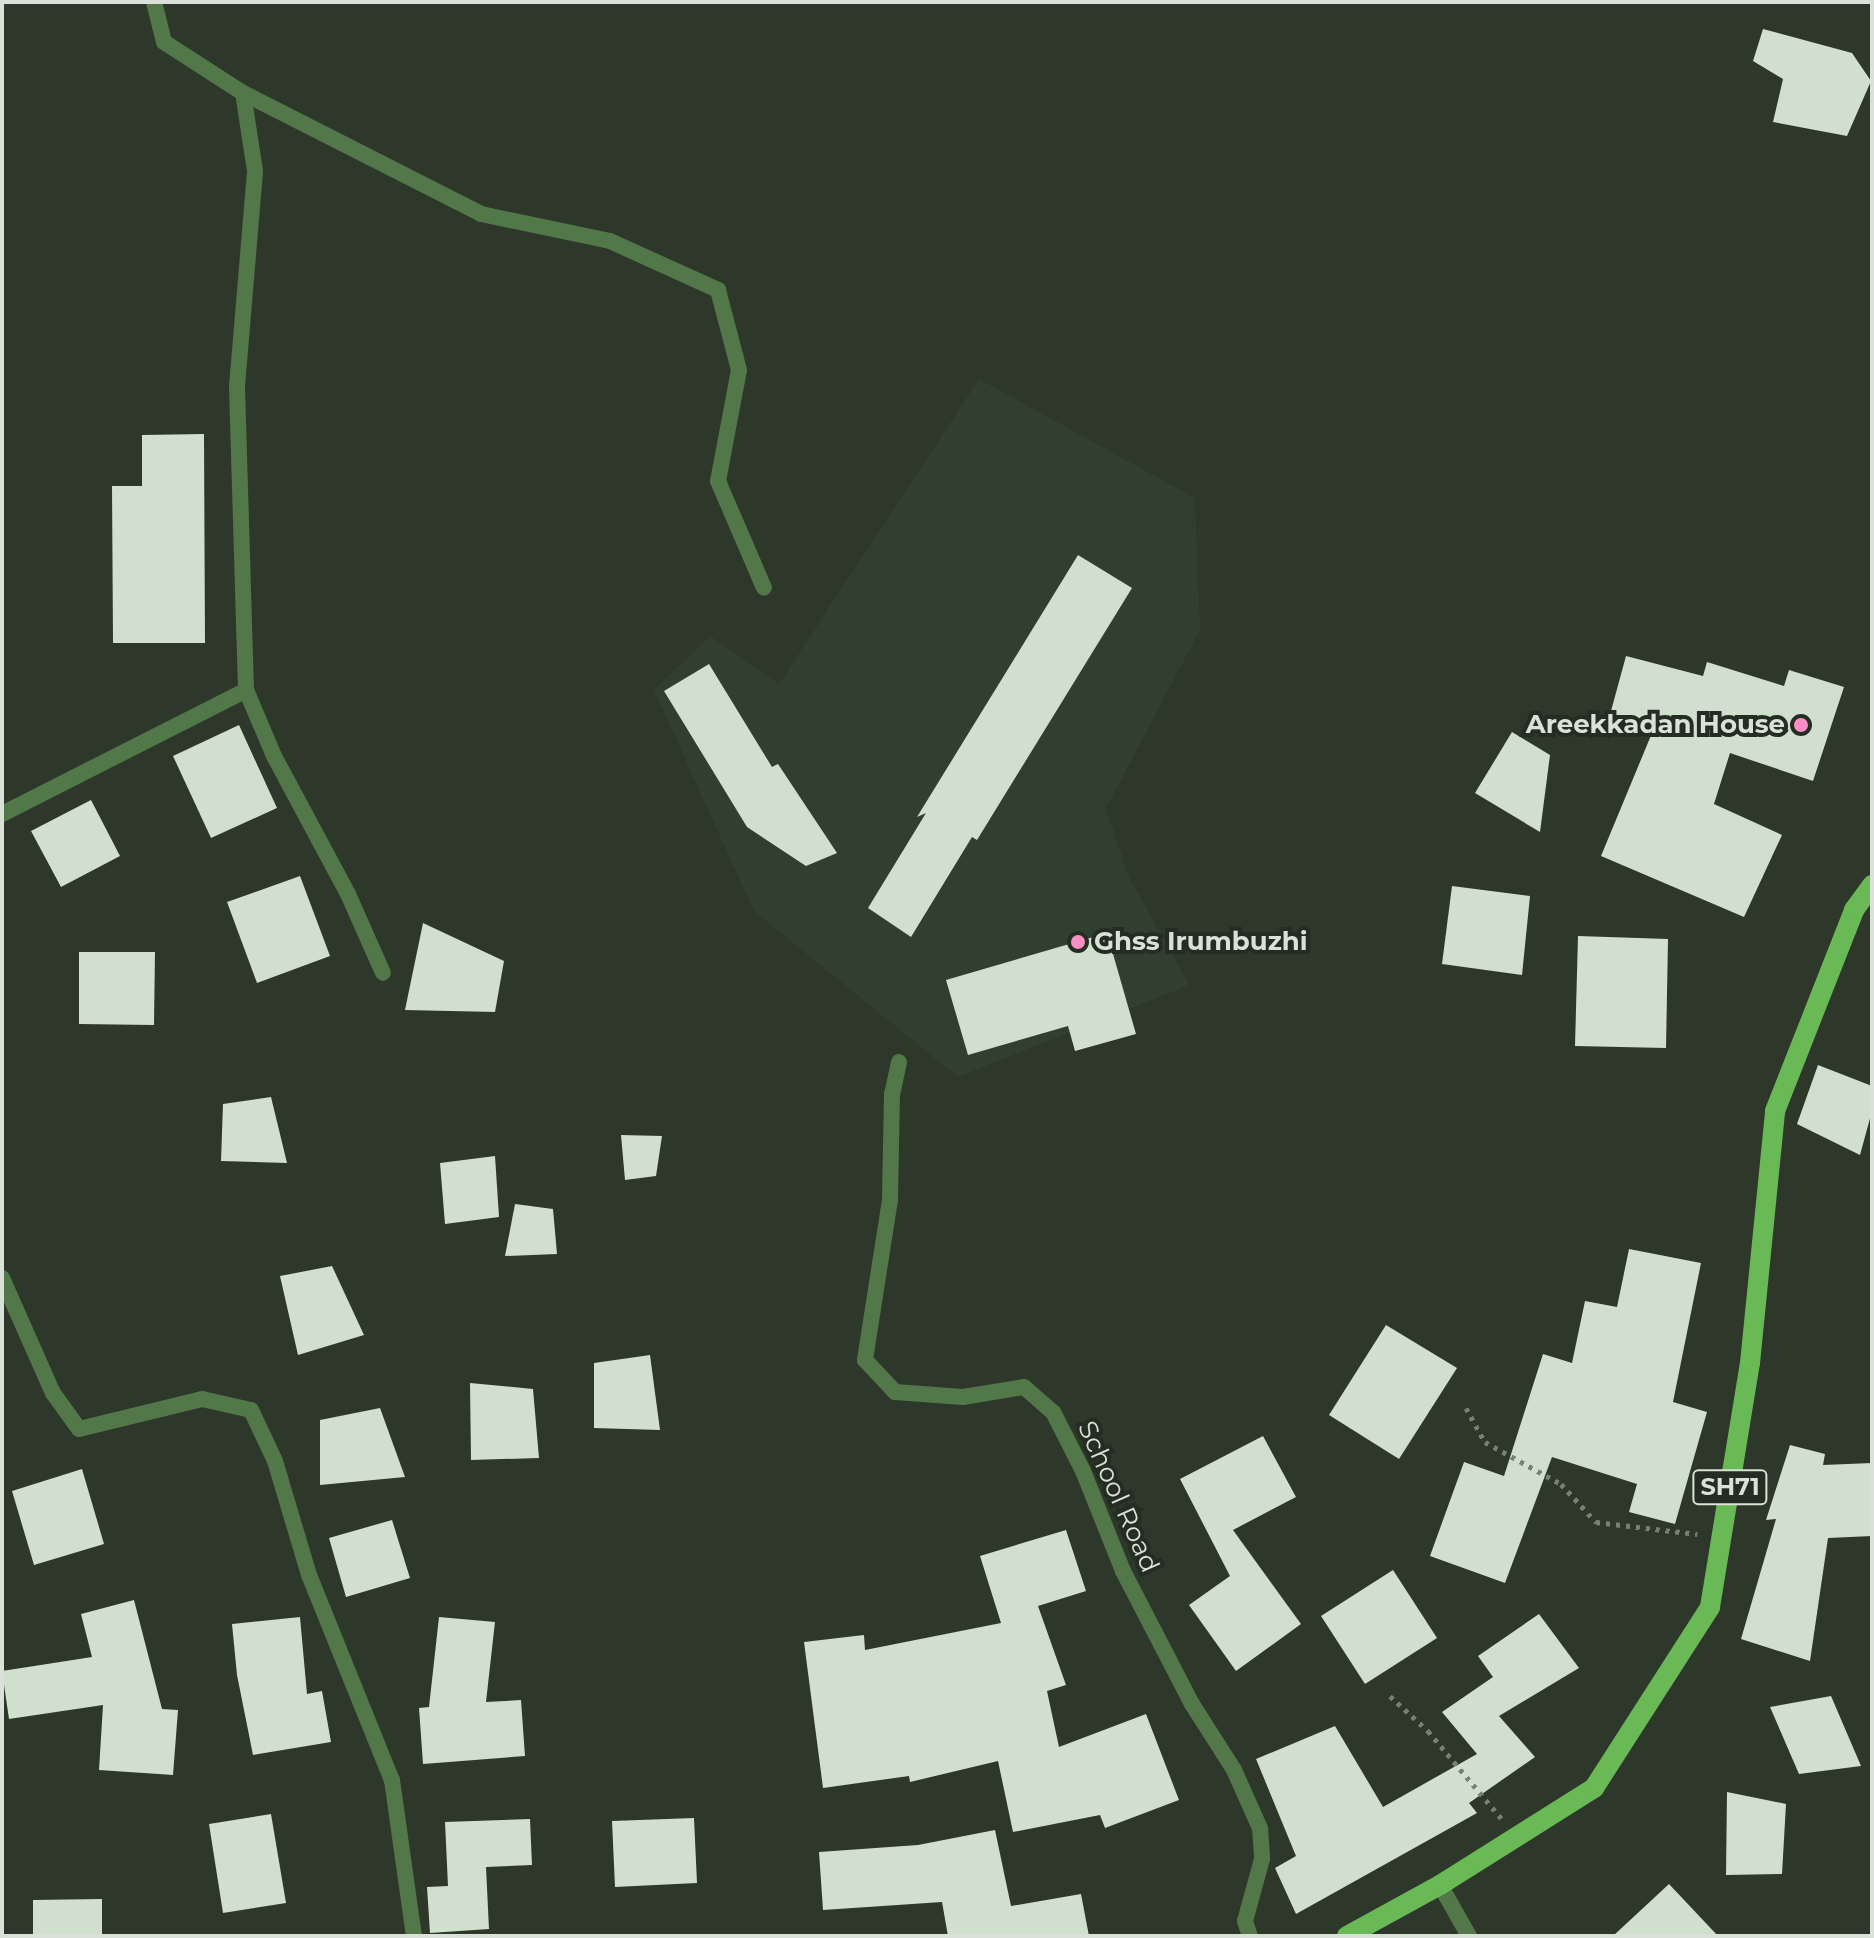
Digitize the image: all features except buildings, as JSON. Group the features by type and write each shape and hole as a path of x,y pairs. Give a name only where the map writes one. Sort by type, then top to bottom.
{"main road":[{"name":"SH71","path":"1347,1936 1440,1885 1594,1788 1710,1607 1750,1363 1775,1111 1854,910 1872,885"}],"street":[{"path":"154,2 164,42 243,93 481,214 610,241 718,290 739,370 718,481 764,588"},
{"path":"243,93 255,171 237,386 246,690 274,756 348,894 383,973"},
{"path":"2,814 246,690"},
{"name":"School Road","path":"899,1062 892,1094 890,1200 865,1360 895,1392 963,1397 1024,1387 1053,1412 1083,1471 1123,1571 1192,1704 1234,1770 1260,1828 1262,1859 1245,1921 1250,1936"},
{"path":"2,1278 53,1393 79,1429 202,1399 251,1410 275,1461 309,1575 392,1780 414,1936"},
{"path":"1440,1885 1469,1936"}],"path":[{"path":"1466,1408 1485,1442 1561,1484 1596,1522 1722,1538"},
{"path":"1390,1696 1428,1731 1517,1837"}],"shaded area":[{"path":"979,379 1195,498 1200,630 1106,808 1129,877 1189,985 958,1077 754,911 654,690 710,636 779,684"}],"place":[{"name":"Areekkadan House","path":"1801,725"},
{"name":"Ghss Irumbuzhi","path":"1078,942"}]}
